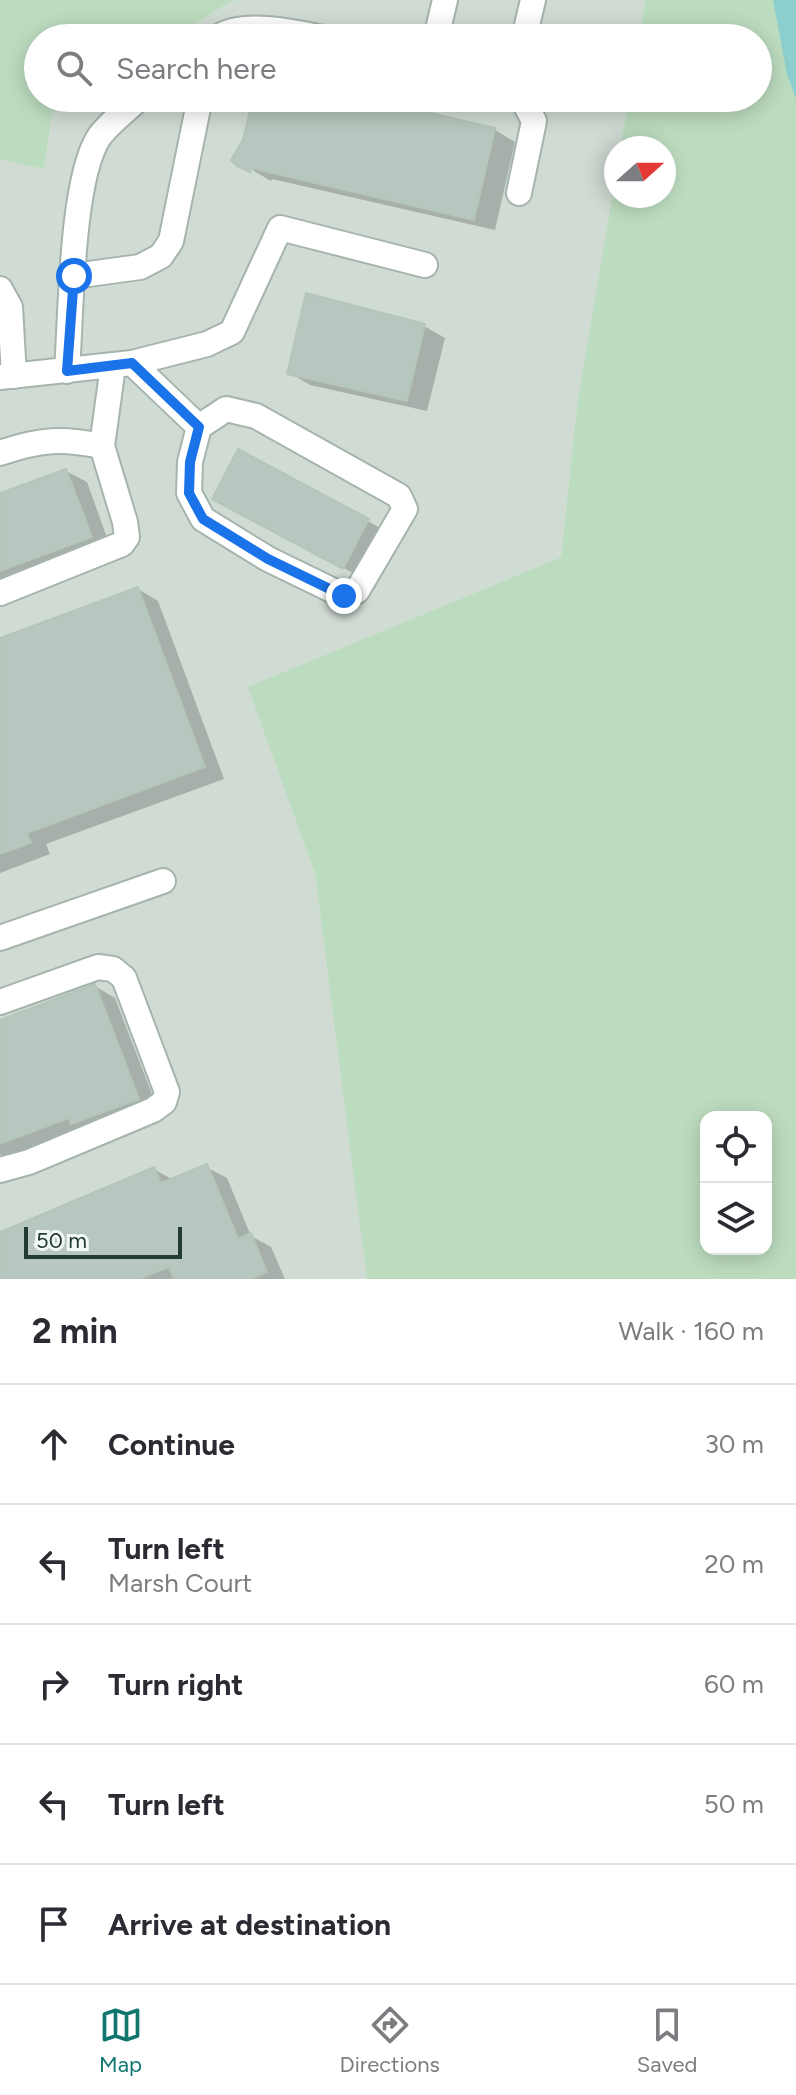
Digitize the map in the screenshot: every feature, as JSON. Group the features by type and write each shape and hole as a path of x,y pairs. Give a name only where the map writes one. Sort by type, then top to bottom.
{"street":[{"path":"439,24 445,0"},
{"path":"527,24 533,0"},
{"path":"67,371 77,232 87,165 100,137 125,112"},
{"path":"74,276 140,267 161,256 171,241 197,112"},
{"path":"519,193 534,121 529,112"},
{"path":"0,289 10,307 7,376 122,364 207,344 232,332 280,228 425,265"},
{"path":"122,364 199,427"},
{"path":"0,593 122,544 127,537 102,446 122,364"},
{"path":"226,409 256,416 399,496 405,509 357,591 344,596 268,559 203,519 189,493 190,462 199,427 226,409"},
{"path":"0,453 23,445 66,439 102,446"},
{"path":"0,938 163,881"},
{"path":"0,1002 98,967 113,969 124,978 167,1092 164,1102 153,1110 29,1162 0,1170"}],"shaded area":[{"path":"645,0 641,24 195,24 230,2"},
{"path":"55,112 626,112 622,136 604,136 604,208 610,208 577,406 561,557 249,687 315,874 369,1279 0,1279 0,159 44,168 52,114"}],"green space":[{"path":"0,0 241,0 230,2 195,24 24,24 24,112 55,112 52,114 44,169 0,159"},
{"path":"645,0 796,0 796,1279 367,1279 315,874 248,687 561,557 577,406 610,208 676,208 676,136 622,136 626,112 772,112 772,24 641,24"}],"water":[{"path":"773,0 796,0 796,99 787,74"}],"building":[{"path":"250,112 427,112 495,128 474,220 251,168 250,172 231,160 243,140"},
{"path":"306,293 425,324 407,401 287,374"},
{"path":"238,449 369,519 343,569 212,499"},
{"path":"66,469 92,537 0,571 0,493"},
{"path":"138,587 205,767 27,833 31,843 0,854 0,638"},
{"path":"95,984 139,1099 71,1124 69,1118 0,1144 0,1020"},
{"path":"207,1164 238,1239 251,1233 267,1272 250,1279 174,1279 169,1267 139,1279 0,1279 0,1232 154,1167 161,1183"}],"route":[{"path":"74,276 67,371 132,363 199,427 190,462 189,493 203,519 268,559 344,596"}]}
